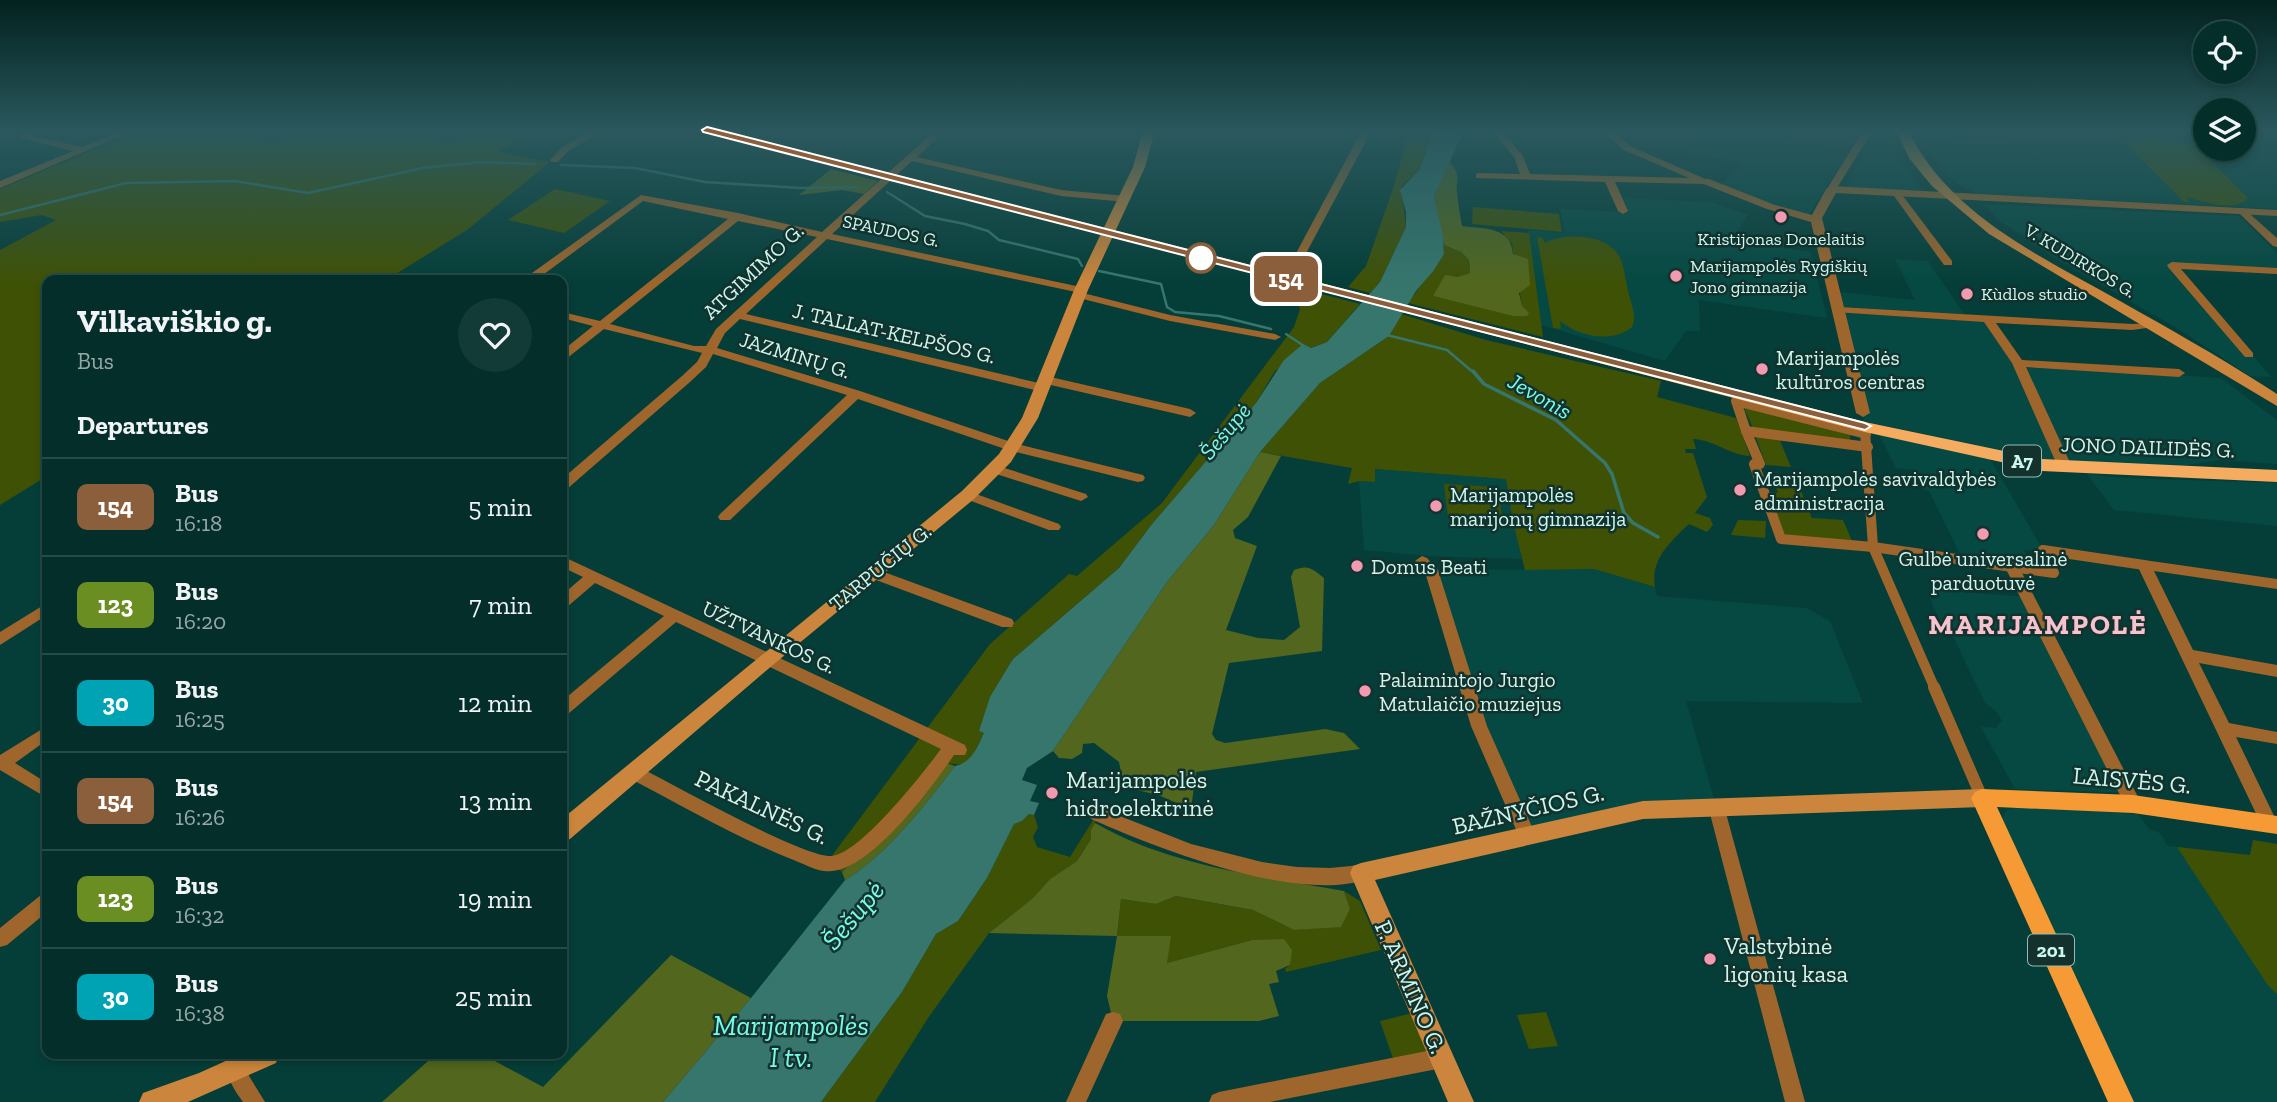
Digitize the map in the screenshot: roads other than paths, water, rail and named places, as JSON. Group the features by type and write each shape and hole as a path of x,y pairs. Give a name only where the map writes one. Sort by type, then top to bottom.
{"highway":[{"name":"A7","path":"906,181 1865,426"},
{"name":"JONO DAILIDĖS G.","path":"1865,426 2042,465 2273,474"}],"main road":[{"name":"TARPUČIŲ G.","path":"567,828 995,470 1013,447 1045,384 1080,293 1133,181"},
{"name":"V. KUDIRKOS G.","path":"1936,181 1976,218 2022,249 2277,401"},
{"name":"V. KUDIRKOS G.","path":"2230,373 2277,412"},
{"name":"LAISVĖS G.","path":"1982,798 2133,804 2273,824"},
{"name":"BAŽNYČIOS G.","path":"1361,873 1643,810 1982,798"},
{"name":"201","path":"1982,798 2120,1102"},
{"name":"P. ARMINO G.","path":"1361,873 1461,1102"},
{"path":"152,1102 257,1059"}],"street":[{"name":"ATGIMIMO G.","path":"567,482 702,364 720,331 884,181"},
{"path":"1011,181 1061,193 1126,199"},
{"path":"1298,259 1339,181"},
{"path":"1610,181 1623,211"},
{"path":"1706,181 1771,207 1817,219"},
{"path":"1834,181 1817,219 1865,426 1873,547 1982,798"},
{"path":"1832,189 2277,213"},
{"path":"1897,194 1948,263"},
{"name":"SPAUDOS G.","path":"536,275 647,198 1080,293 1170,318 1275,337"},
{"path":"2243,211 2277,244"},
{"path":"567,353 738,216"},
{"path":"2249,355 2172,265 2277,271"},
{"path":"1839,310 2132,327 2150,325"},
{"name":"JAZMINŲ G.","path":"567,316 694,349 711,350 856,394 1013,447 1138,478"},
{"name":"J. TALLAT-KELPŠOS G.","path":"737,316 1190,413"},
{"path":"1988,319 2018,363 2066,467"},
{"path":"2018,363 2179,373"},
{"path":"726,517 856,394"},
{"path":"1865,426 1737,401 1760,464 1754,464 1781,539 1873,547 2054,573 2043,550 2277,584"},
{"path":"1746,431 1868,447"},
{"path":"995,470 1081,497"},
{"path":"968,495 1054,527"},
{"path":"1422,561 1430,570 1479,726 1527,836"},
{"name":"UŽTVANKOS G.","path":"567,563 955,748"},
{"path":"2144,565 2273,824"},
{"path":"2013,569 2133,804"},
{"path":"873,573 1007,623"},
{"path":"567,599 594,576"},
{"path":"0,639 42,611"},
{"path":"567,706 674,615"},
{"path":"2189,655 2277,670"},
{"path":"2225,729 2277,738"},
{"path":"42,736 3,767 42,788"},
{"name":"PAKALNĖS G.","path":"633,772 788,849 821,864 833,864 844,861 870,841 919,791 955,748"},
{"path":"1716,806 1795,1102"},
{"name":"BAŽNYČIOS G.","path":"1097,814 1184,850 1242,863 1317,877 1361,873"},
{"path":"0,939 42,905"},
{"path":"1076,1102 1113,1021"},
{"path":"1219,1102 1442,1058"},
{"path":"238,1068 240,1080 255,1102"}],"water":[{"path":"1408,181 1441,181 1434,196 1444,254 1434,270 1416,291 1389,336 1320,383 1260,452 1214,525 1167,582 1053,751 1027,768 1022,780 1037,785 1030,801 1039,803 1034,815 1029,814 1014,824 987,878 958,921 936,934 902,992 821,1102 663,1102 751,998 845,880 876,857 919,812 955,766 966,762 973,754 984,733 979,731 990,697 1013,659 1119,568 1152,524 1256,403 1284,360 1303,344 1311,348 1327,342 1380,282 1406,227 1406,212 1400,190"}],"waterway":[{"path":"0,215 126,183 212,181"},
{"path":"238,181 308,193 361,181"},
{"path":"702,181 800,188 858,187"},
{"path":"887,192 925,216 965,224 988,231 999,240 1078,259 1082,266"},
{"path":"1099,271 1161,284 1167,307 1175,312 1219,316 1271,329"},
{"path":"1286,334 1304,346"},
{"name":"Jevonis","path":"1387,335 1447,350 1474,373"},
{"name":"Jevonis","path":"1473,371 1484,384 1556,420 1605,463 1612,474 1624,513 1633,523 1658,537"}],"place":[{"name":"Kristijonas Donelaitis","path":"1781,217"},
{"name":"Marijampolės Rygiškių Jono gimnazija","path":"1676,276"},
{"name":"Kùdlos studio","path":"1967,294"},
{"name":"Marijampolės kultūros centras","path":"1762,369"},
{"name":"Marijampolės savivaldybės administracija","path":"1740,490"},
{"name":"Marijampolės marijonų gimnazija","path":"1436,506"},
{"name":"Gulbė universalinė parduotuvė","path":"1983,534"},
{"name":"Domus Beati","path":"1357,566"},
{"name":"Palaimintojo Jurgio Matulaičio muziejus","path":"1365,691"},
{"name":"Marijampolės hidroelektrinė","path":"1052,793"},
{"name":"Valstybinė ligonių kasa","path":"1710,959"}],"district":[{"name":"MARIJAMPOLĖ","path":"2038,624"}],"water label":[{"name":"Šešupė","path":"1225,431"},
{"name":"Šešupė","path":"853,915"},
{"name":"Marijampolės I tv.","path":"791,1041"}]}
